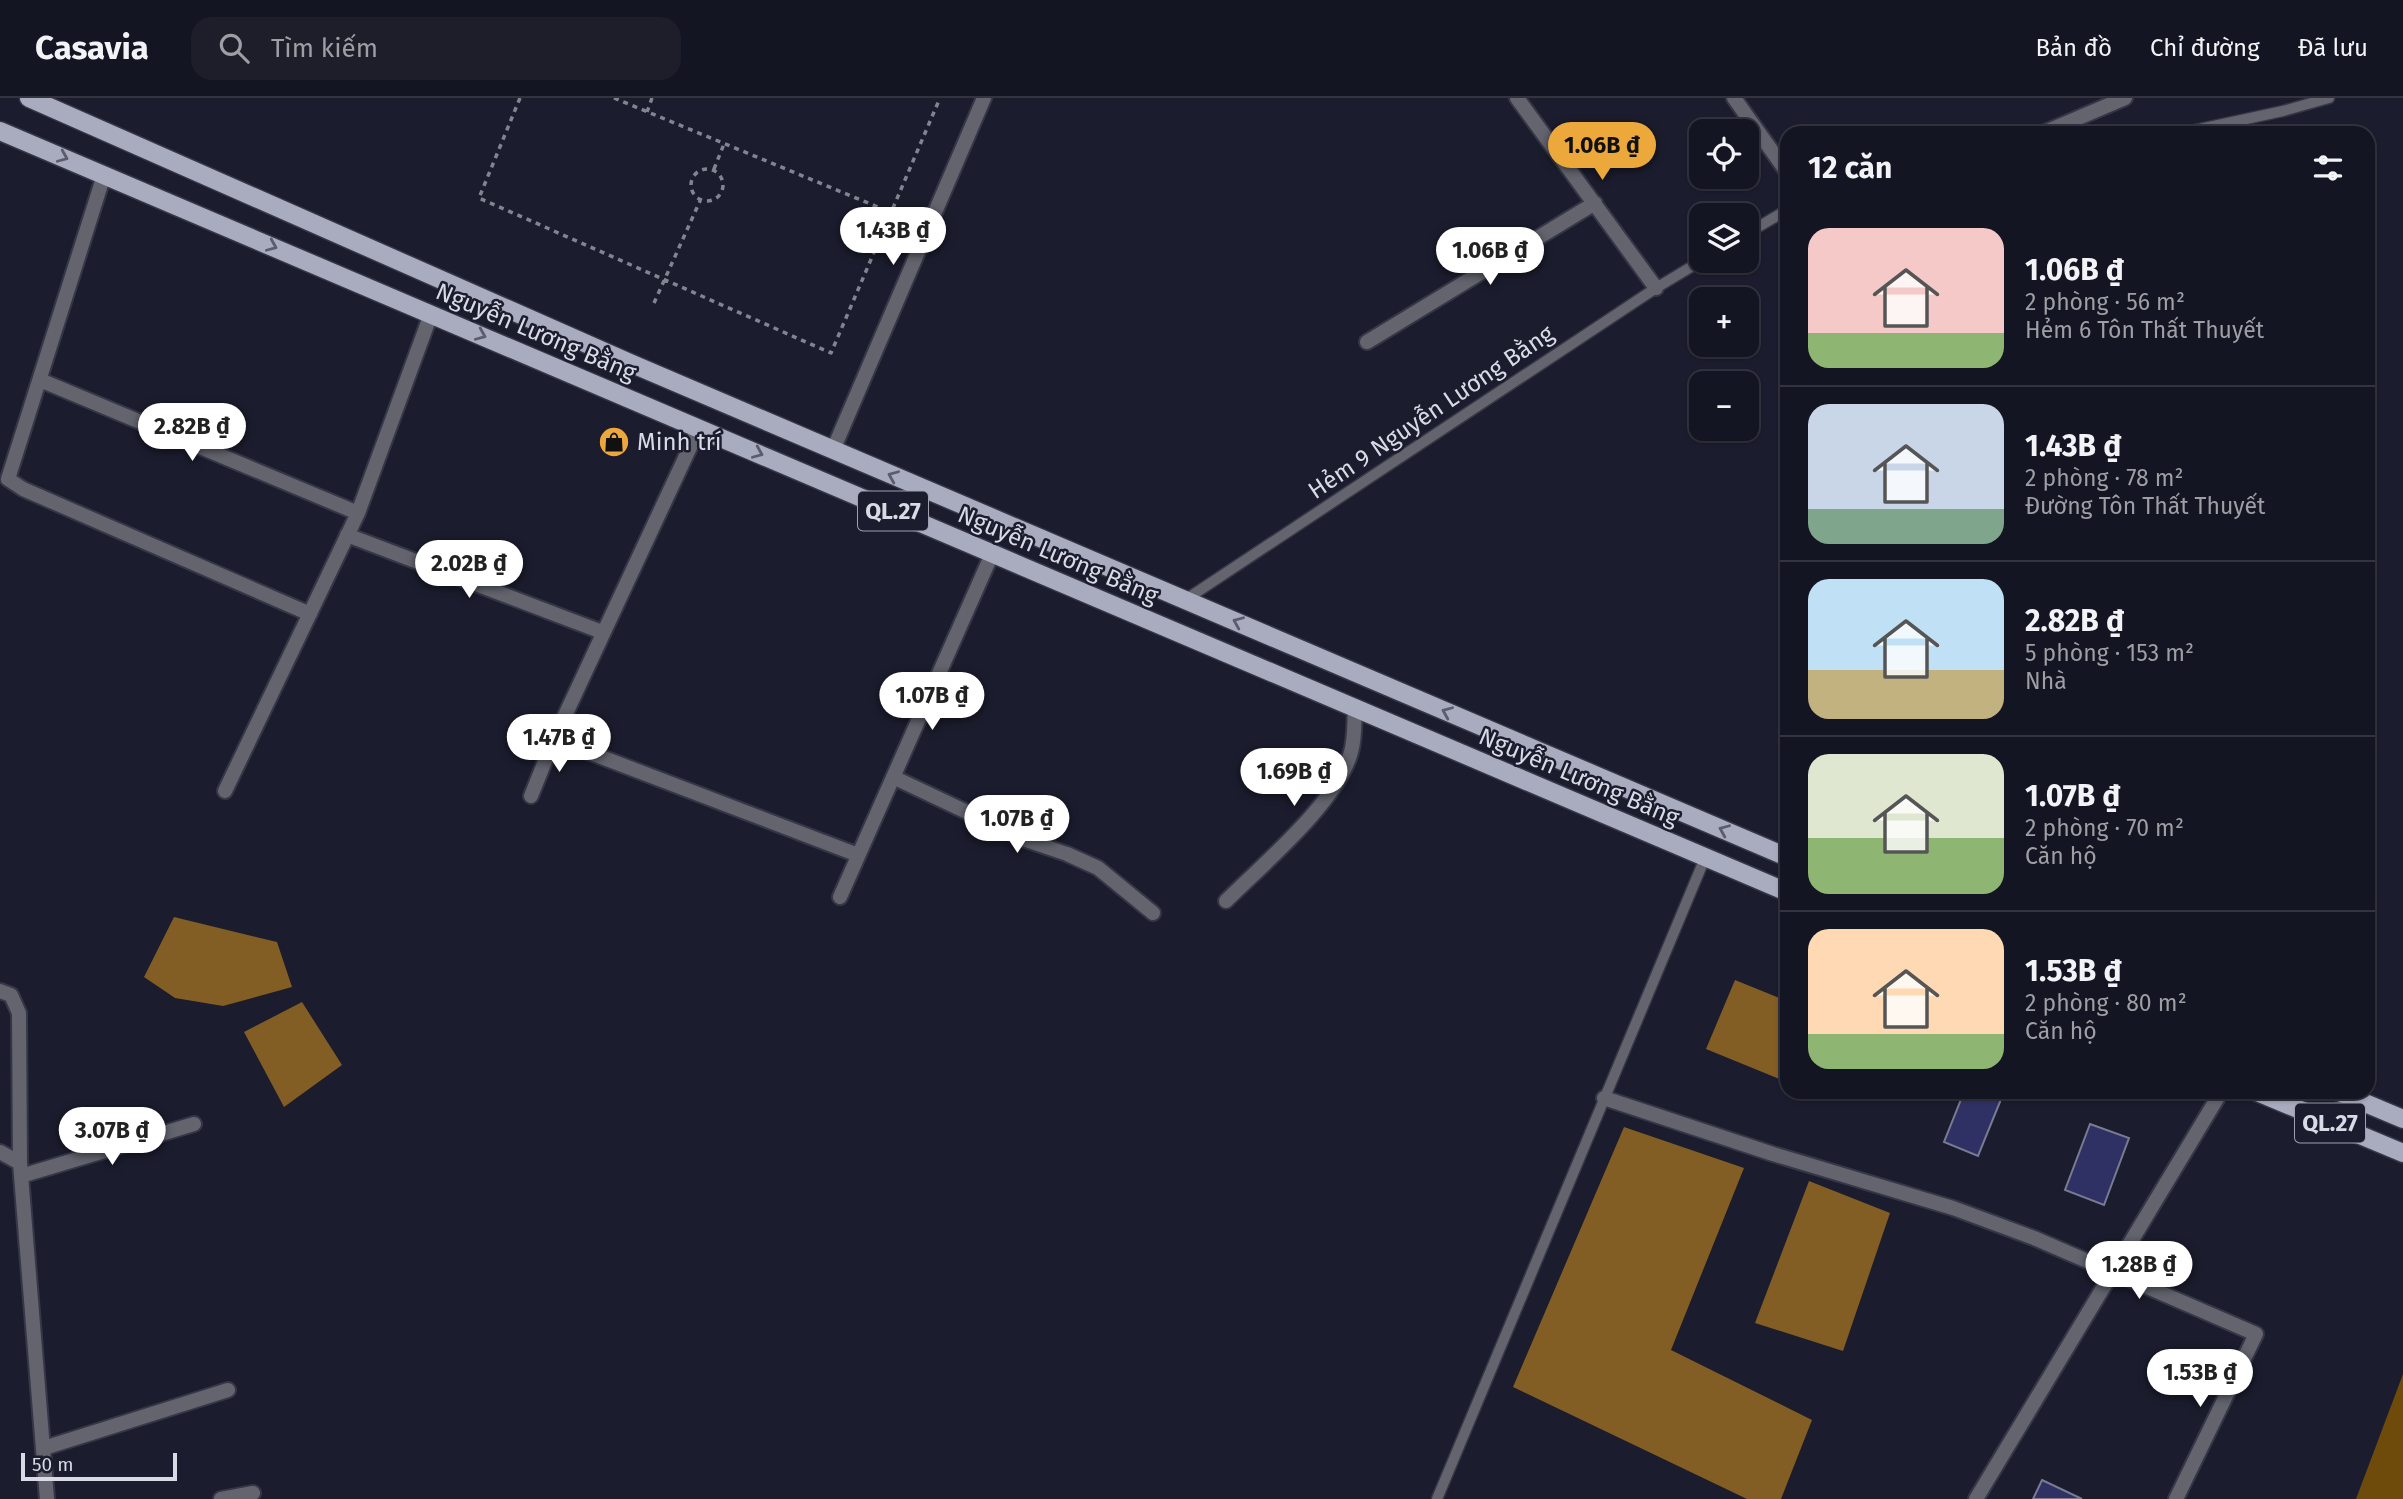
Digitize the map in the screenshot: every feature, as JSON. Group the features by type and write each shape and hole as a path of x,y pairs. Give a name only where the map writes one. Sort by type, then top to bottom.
{"main road":[{"name":"Nguyễn Lương Bằng","path":"29,98 630,363 1780,853"},
{"name":"Nguyễn Lương Bằng","path":"0,131 1780,889"},
{"path":"617,393 630,363"},
{"name":"QL.27","path":"2274,1099 2403,1153"},
{"name":"QL.27","path":"2356,1099 2403,1119"}],"street":[{"path":"833,450 984,98"},
{"path":"1517,98 1656,288"},
{"path":"1734,98 1780,162"},
{"path":"2059,126 2125,98"},
{"path":"104,175 40,380 4,480 310,614"},
{"path":"1367,342 1595,203"},
{"path":"225,791 358,513 431,314"},
{"path":"40,380 358,513"},
{"path":"531,796 602,632 699,428"},
{"path":"347,535 602,632"},
{"path":"840,897 992,554"},
{"path":"1226,901 1308,818 1340,779 1352,750 1355,709"},
{"path":"554,739 858,855"},
{"path":"893,777 1026,840 1098,868 1153,913"},
{"path":"0,990 10,995 19,1013 20,1169 47,1499"},
{"path":"1604,1098 1773,1154 1953,1208 2034,1238 2256,1334 2176,1499"},
{"path":"1976,1499 2217,1099"},
{"path":"20,1169 194,1124"},
{"path":"0,1152 20,1169"},
{"path":"44,1448 228,1390"},
{"path":"220,1499 253,1493"}],"lane":[{"path":"2213,126 2329,98"},
{"path":"1759,226 1780,214"},
{"name":"Hẻm 9 Nguyễn Lương Bằng","path":"1185,600 1689,268"},
{"path":"1437,1499 1705,858"}],"path":[{"path":"520,98 479,198 831,353 940,98"},
{"path":"614,98 891,213"},
{"path":"647,112 652,98"},
{"path":"714,169 724,144"},
{"path":"701,169 714,169 723,179 722,192 713,200 700,201 691,191 691,178 701,169"},
{"path":"654,303 700,201"}],"shaded area":[{"path":"174,917 277,942 292,987 223,1006 175,998 144,977"},
{"path":"1735,980 1780,998 1780,1079 1706,1049"},
{"path":"302,1002 342,1065 284,1107 244,1032"},
{"path":"1624,1127 1744,1168 1671,1350 1812,1420 1781,1499 1747,1499 1513,1387"},
{"path":"1809,1181 1890,1213 1843,1351 1755,1323"},
{"path":"2403,1374 2403,1499 2356,1499"}],"building":[{"path":"1961,1099 2001,1099 1978,1156 1944,1142"},
{"path":"2090,1124 2129,1138 2104,1205 2065,1190"},
{"path":"2042,1480 2082,1499 2033,1499"}],"place":[{"name":"Minh trí","path":"614,442"}]}
